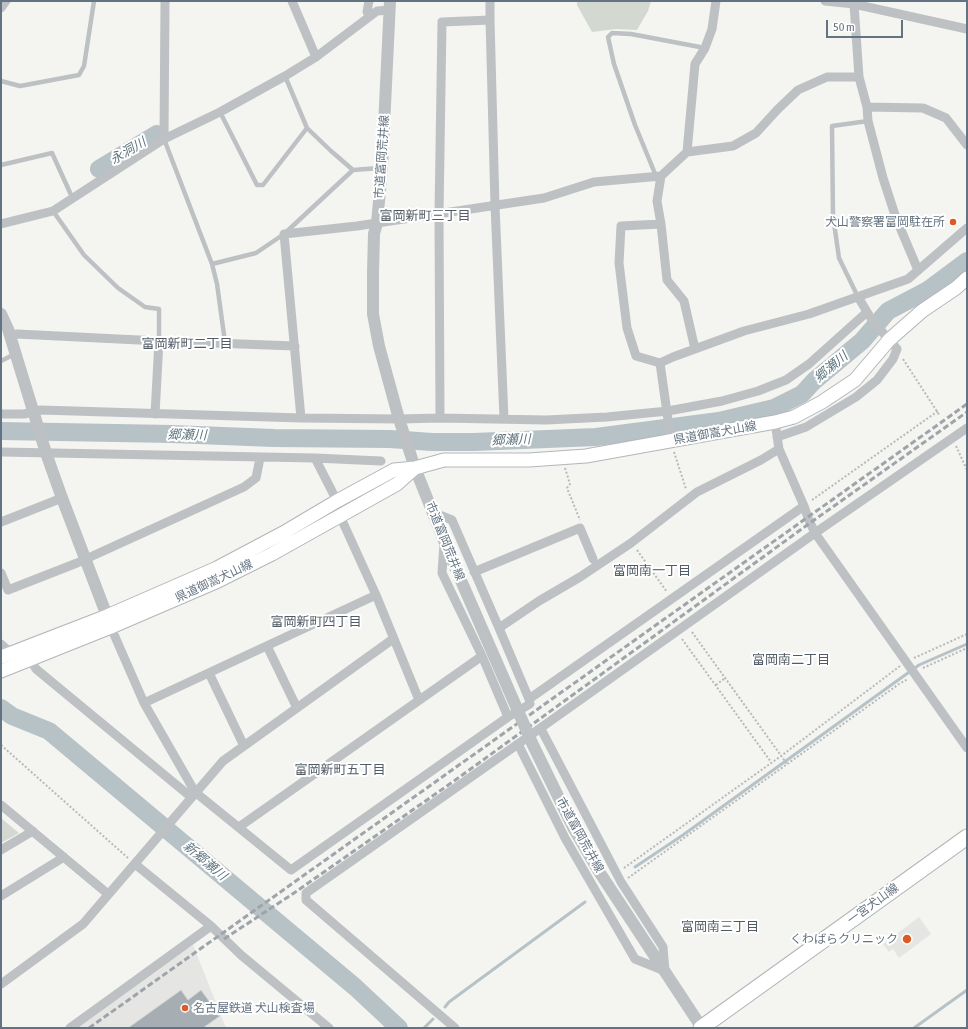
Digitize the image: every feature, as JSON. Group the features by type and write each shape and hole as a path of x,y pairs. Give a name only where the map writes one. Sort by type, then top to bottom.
{"main road":[{"name":"県道御嵩犬山線","path":"6,669 30,660 217,568 283,533 394,470 415,468 444,460 528,460 586,456 775,422 794,417 822,402 855,380 893,345 922,311 956,288 967,278"},
{"name":"県道御嵩犬山線","path":"4,652 109,621 218,581 272,554 397,484 415,468"},
{"name":"一宮犬山線","path":"702,1028 967,837"}],"street":[{"path":"1,8 6,1"},
{"path":"164,139 165,1"},
{"path":"292,1 316,56"},
{"path":"369,1 367,12 370,16"},
{"path":"490,1 494,205 504,418"},
{"path":"687,152 695,64 705,48 712,29 716,1"},
{"path":"825,1 854,4 967,29"},
{"path":"854,4 859,77 867,107 868,121 883,178 896,218 918,270"},
{"path":"1,224 53,211 164,139 220,112 285,76 316,56 377,11 390,5"},
{"name":"市道富岡荒井線","path":"390,5 382,168 377,223 374,234 373,314 379,346 399,419 415,468 446,548 532,743 574,828 598,870 702,1028"},
{"path":"440,418 439,214 442,22 490,20"},
{"path":"301,418 284,234 357,226 544,198 594,182 658,177 687,152 733,146 756,133 798,90 828,77 859,77"},
{"path":"867,107 923,108 946,118 967,145"},
{"path":"658,177 657,201 662,224 666,280 684,302 694,349"},
{"path":"662,224 621,226 619,263 627,328 636,356 660,363 744,331 809,314 908,279 967,228"},
{"path":"777,438 806,427 856,397 877,380 893,359 893,345 869,316 858,296"},
{"path":"1,314 46,453 109,621 144,704 193,795"},
{"path":"1,414 24,414 41,410 301,418 504,418 546,420 607,417 668,411 722,401 758,391 786,380 809,364 869,316"},
{"path":"6,333 295,346"},
{"path":"155,414 159,341"},
{"path":"660,363 668,411 671,441"},
{"path":"775,422 779,449 815,533 967,748"},
{"path":"455,1028 306,900 306,893 815,533 967,428"},
{"path":"500,628 539,601 580,577 631,543 697,492 761,460 779,449"},
{"path":"1,452 315,458 381,461"},
{"path":"1,573 8,590 85,560 244,486 256,478 260,458"},
{"path":"315,458 337,501"},
{"path":"1,522 62,498"},
{"path":"530,699 804,506"},
{"path":"30,660 36,669 193,795 239,827 291,870 508,717 530,704 530,699 500,628 452,520 432,512"},
{"path":"340,516 376,595 419,700"},
{"path":"474,572 580,528 592,559"},
{"path":"446,548 442,573 482,656 508,717"},
{"path":"144,704 376,595"},
{"path":"1,984 83,924 223,761 393,639"},
{"path":"267,646 298,708"},
{"path":"239,827 482,656"},
{"path":"209,673 244,746"},
{"path":"518,744 566,838 635,959 665,971 663,947 621,882 540,728"},
{"path":"1,805 108,894"},
{"path":"1,850 33,831"},
{"path":"1,896 64,857"},
{"path":"135,864 211,926 240,955 328,1028"},
{"path":"70,1028 211,926"}],"lane":[{"path":"1,81 20,86 80,75 84,66 94,1"},
{"path":"658,177 635,125 614,64 608,37 612,32 631,34 705,48"},
{"path":"285,76 307,128 353,170"},
{"path":"220,112 258,185 263,185 307,128"},
{"path":"858,296 839,258 833,216 832,126 868,121"},
{"path":"164,139 212,264 217,284 225,342"},
{"path":"1,166 52,153 72,198"},
{"path":"212,264 256,253 284,234 353,170 382,168"},
{"path":"53,211 84,255 118,288 145,307 159,309 159,341"},
{"path":"1,361 14,354"}],"path":[{"path":"893,345 940,416"},
{"path":"804,506 938,411"},
{"path":"953,438 967,470"},
{"path":"671,441 686,490"},
{"path":"561,458 570,484 567,488 582,523 580,528"},
{"path":"631,543 672,598"},
{"path":"686,625 787,764"},
{"path":"676,632 772,762"},
{"path":"616,873 772,762 911,669 967,634"},
{"path":"911,669 920,669 967,648"},
{"path":"621,882 899,684 911,669"},
{"path":"716,685 725,678"},
{"path":"1,745 135,864"}],"shaded area":[{"path":"577,1 651,1 648,11 637,30 616,29 592,32 577,5"},
{"path":"1,818 19,833 1,843"},
{"name":"くわばらクリニック","path":"919,917 931,934 899,958 893,949 889,952 883,944"},
{"path":"193,945 226,1028 73,1028"}],"building":[{"name":"名古屋鉄道 犬山検査場","path":"181,990 188,1000 201,990 220,1016 203,1028 128,1028"}],"waterway":[{"name":"永洞川","path":"99,169 157,134"},
{"name":"郷瀬川","path":"1,431 474,442 596,437 719,421 774,408 802,394 814,381 862,341 888,311 928,290 967,261"},
{"path":"635,867 683,835 919,665 967,644"},
{"name":"新郷瀬川","path":"1,708 12,716 49,731 355,987 399,1028"},
{"path":"445,1007 449,1002 585,902"},
{"path":"914,1028 967,990"},
{"path":"424,1028 433,1019"}],"railway":[{"path":"89,1028 967,404"},
{"path":"224,939 294,893 454,781 810,523 967,412"}],"place":[{"name":"犬山警察署富岡駐在所","path":"953,222"},
{"name":"くわばらクリニック","path":"907,939"},
{"name":"名古屋鉄道 犬山検査場","path":"185,1008"}],"district":[{"name":"富岡新町三丁目","path":"425,216"},
{"name":"富岡新町二丁目","path":"187,344"},
{"name":"富岡南一丁目","path":"652,571"},
{"name":"富岡新町四丁目","path":"316,622"},
{"name":"富岡南二丁目","path":"791,660"},
{"name":"富岡新町五丁目","path":"340,770"},
{"name":"富岡南三丁目","path":"720,927"}]}
